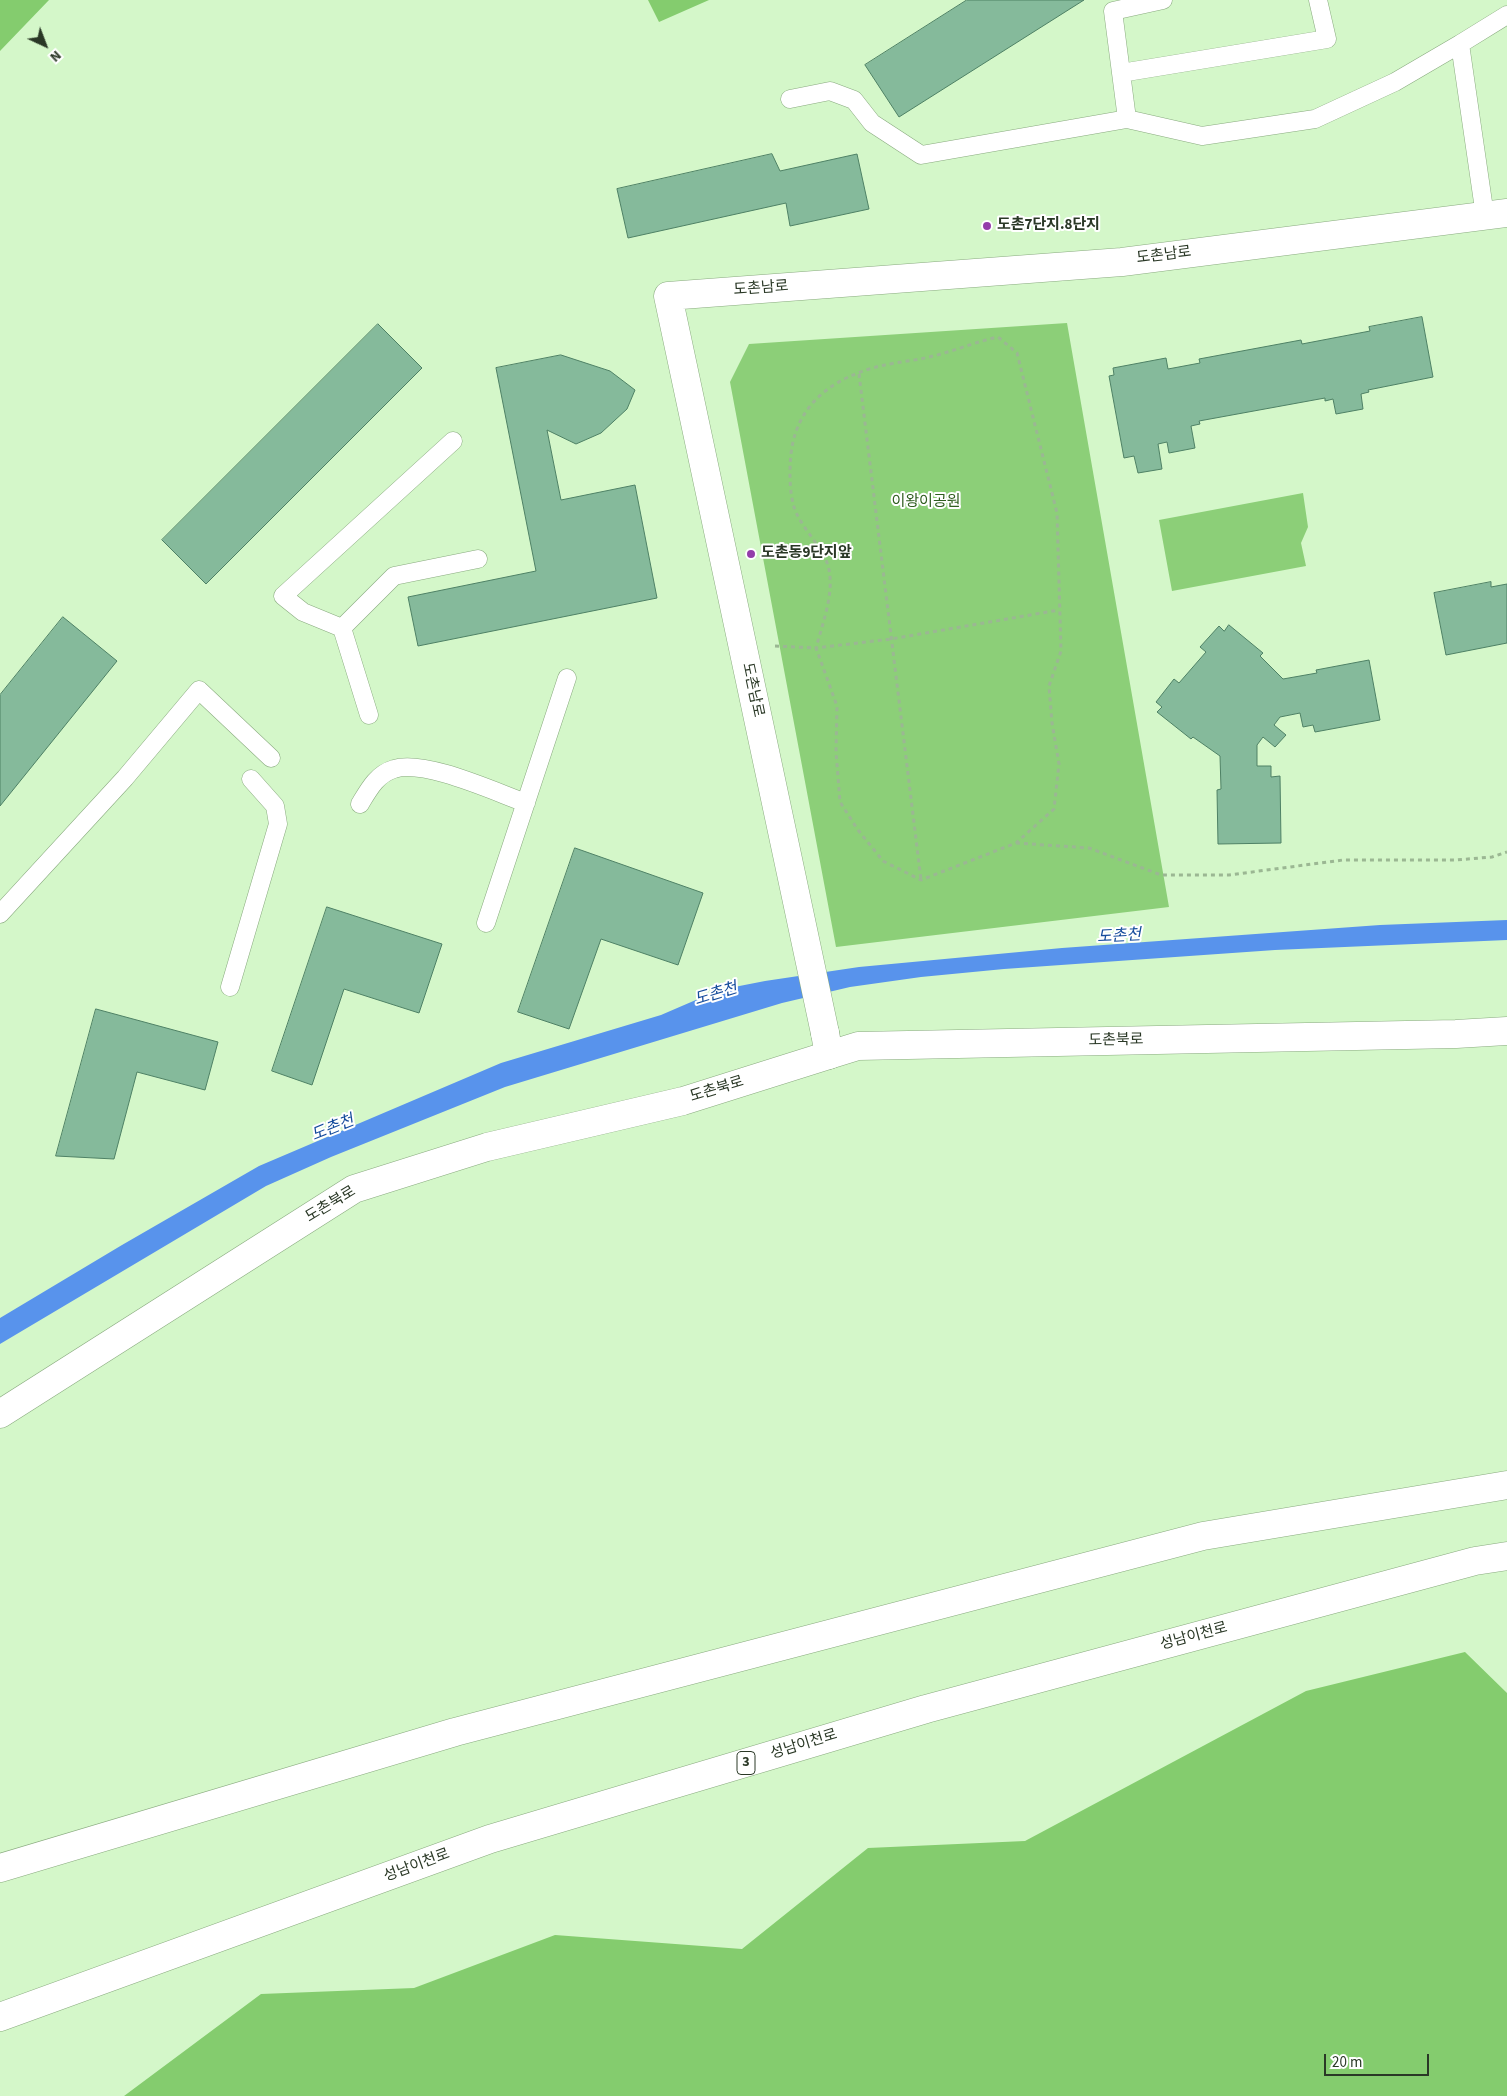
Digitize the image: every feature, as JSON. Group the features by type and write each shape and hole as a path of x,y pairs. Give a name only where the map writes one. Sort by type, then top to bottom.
{"main road":[{"name":"도촌남로","path":"827,1044 668,296 1122,262 1496,215"},
{"name":"도촌북로","path":"0,1414 354,1189 487,1147 683,1100 827,1044 858,1046 1456,1034 1507,1031"},
{"path":"0,1868 455,1732 1203,1536 1507,1485"},
{"name":"성남이천로","path":"0,2017 490,1839 926,1709 1475,1561 1507,1556"}],"lane":[{"path":"1127,120 1113,11 1163,0"},
{"path":"1121,73 1327,38 1318,0"},
{"path":"790,100 830,91 854,100 872,123 921,155 1127,120 1202,136 1315,119 1395,82 1507,15"},
{"path":"1460,44 1496,215"},
{"path":"342,628 303,612 283,596 453,441"},
{"path":"342,628 394,576 478,559"},
{"path":"342,628 369,715"},
{"path":"486,923 567,678"},
{"path":"0,914 126,778 199,690 271,758"},
{"path":"360,804 375,780 394,768 436,770 526,803"},
{"path":"230,987 278,824 275,806 251,779"}],"path":[{"path":"998,337 1018,353 1057,513 1059,610 1061,651 1049,686 1052,723 1059,764 1054,809 1016,843 921,880 883,861 858,830 840,802 836,752 838,706 816,648 829,598 829,574 825,558 794,508 789,462 794,433 812,402 834,384 879,366 931,357 974,342 998,337"},
{"path":"859,374 921,880"},
{"path":"742,644 816,648 891,638 1059,610"},
{"path":"1016,843 1089,848 1161,875 1229,875 1343,860 1456,860 1492,857 1507,852"}],"green space":[{"path":"0,0 49,0 0,51"},
{"path":"648,0 709,0 659,22"},
{"name":"이왕이공원","path":"1067,323 1169,907 836,947 730,382 749,344"},
{"path":"1303,493 1308,527 1301,543 1306,566 1172,591 1159,520"},
{"path":"1465,1652 1507,1693 1507,2096 124,2096 261,1994 414,1988 555,1935 742,1949 868,1848 1025,1841 1306,1691"}],"water":[{"name":"도촌천","path":"1507,920 1507,940 1275,950 1004,969 921,977 850,987 782,1003 505,1087 331,1157 266,1186 0,1344 0,1318 259,1166 501,1063 661,1015 719,990 859,967 1062,948 1380,925"}],"building":[{"path":"967,0 1084,0 899,117 865,65"},
{"path":"772,154 780,171 857,154 869,209 790,226 786,203 628,238 617,189"},
{"path":"1422,317 1433,377 1368,390 1369,392 1361,394 1363,409 1336,414 1333,399 1325,401 1325,398 1199,421 1200,424 1191,426 1195,448 1169,453 1167,442 1158,444 1162,469 1138,473 1134,456 1124,458 1109,376 1114,375 1113,368 1166,358 1168,369 1200,363 1199,359 1301,340 1302,344 1370,331 1369,327"},
{"path":"378,324 422,368 206,584 162,540"},
{"path":"561,355 610,371 635,390 627,409 601,433 576,444 547,430 561,500 635,485 657,598 418,646 408,597 536,571 496,368"},
{"path":"1491,582 1491,587 1507,584 1507,643 1446,655 1434,593"},
{"path":"63,617 117,661 0,806 0,695"},
{"path":"1229,625 1263,653 1260,656 1283,679 1317,673 1316,670 1369,660 1380,720 1315,732 1313,725 1303,727 1300,713 1280,717 1274,725 1286,735 1275,747 1263,737 1257,745 1257,766 1271,766 1271,777 1280,776 1281,843 1218,844 1217,790 1221,789 1220,756 1193,737 1191,739 1157,712 1162,707 1156,702 1174,679 1179,683 1206,652 1200,647 1219,626 1224,631"},
{"path":"575,848 703,893 678,965 601,939 569,1029 518,1012"},
{"path":"327,907 442,944 419,1013 344,989 312,1085 272,1071"},
{"path":"96,1009 218,1042 205,1090 137,1072 114,1159 56,1156"}],"place":[{"name":"도촌7단지.8단지","path":"987,226"},
{"name":"도촌동9단지앞","path":"751,554"}]}
